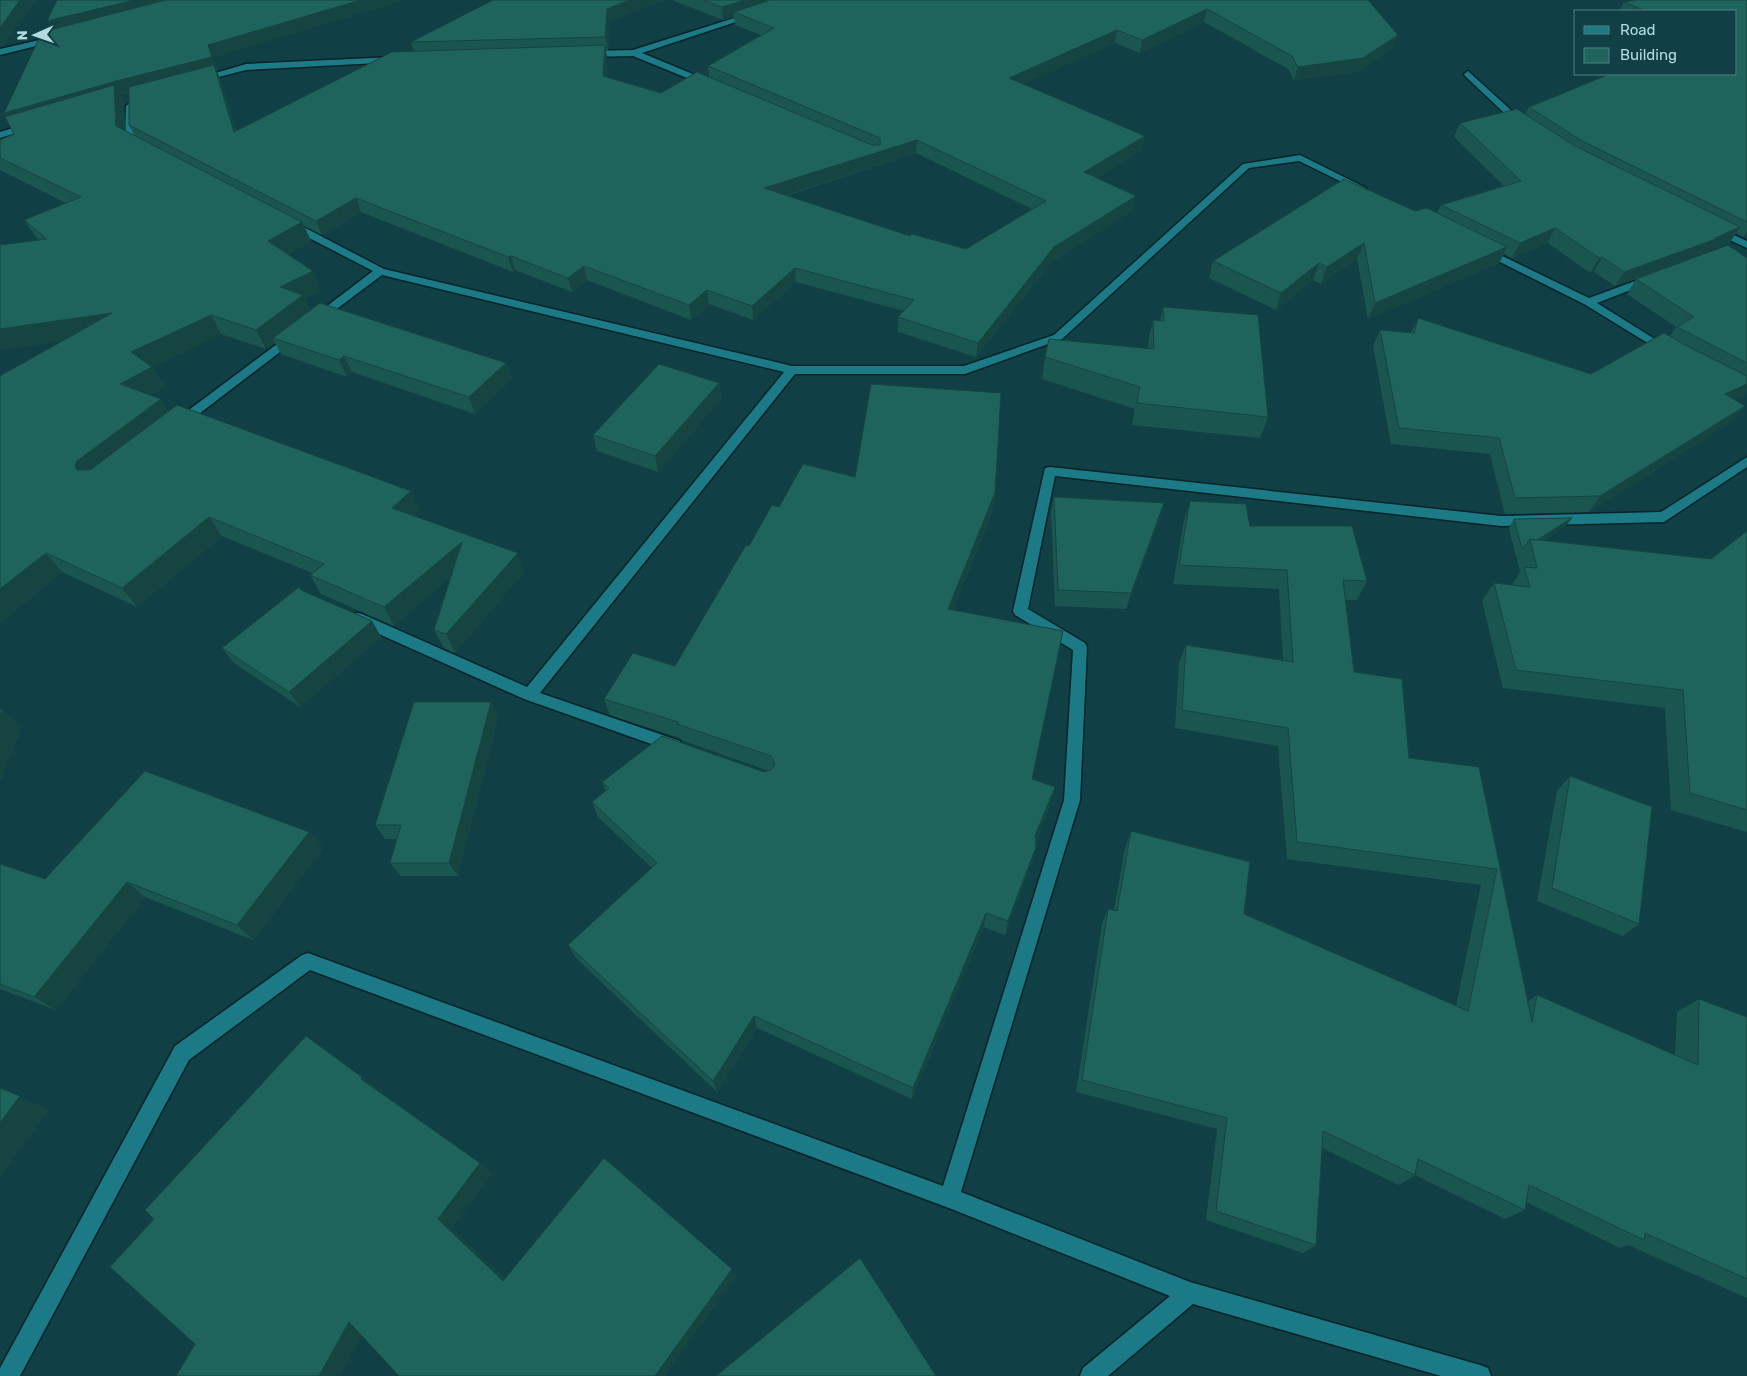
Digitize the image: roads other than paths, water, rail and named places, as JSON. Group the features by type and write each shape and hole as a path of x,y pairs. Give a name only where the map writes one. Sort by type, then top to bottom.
{"street":[{"path":"574,55 634,53 765,12"},
{"path":"0,52 66,36"},
{"path":"634,53 715,87"},
{"path":"193,81 246,67 404,60"},
{"path":"1468,74 1518,123 1531,131"},
{"path":"120,100 130,97 130,141 156,155"},
{"path":"0,135 37,124"},
{"path":"277,217 380,271 792,370 965,370 1058,337 1246,166 1300,158 1370,193"},
{"path":"1703,223 1747,245"},
{"path":"1474,245 1588,302 1680,358"},
{"path":"1728,252 1747,245"},
{"path":"168,432 380,271"},
{"path":"1588,302 1663,275"},
{"path":"529,695 792,370"},
{"path":"949,1198 1072,800 1080,647 1020,611 1050,472 1501,521 1664,517 1747,461"},
{"path":"344,612 529,695 684,750"},
{"path":"8,1376 182,1053 308,961 949,1198 1190,1293 1480,1376"},
{"path":"1091,1376 1190,1293"}]}
